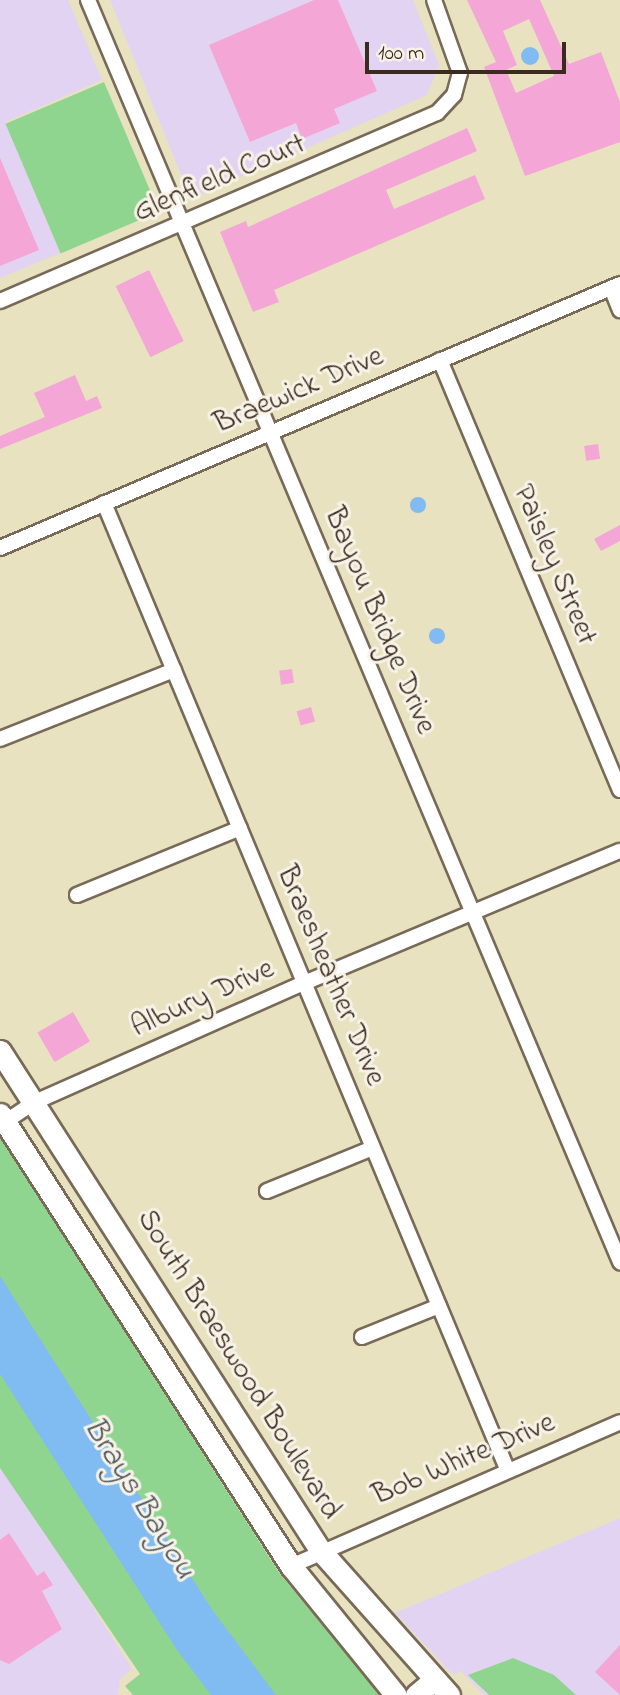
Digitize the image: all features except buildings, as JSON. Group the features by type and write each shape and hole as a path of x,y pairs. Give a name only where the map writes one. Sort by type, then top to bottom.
{"main road":[{"name":"South Braeswood Boulevard","path":"0,1051 180,1327 320,1550 441,1688"},
{"name":"South Braeswood Boulevard","path":"3,1118 290,1566 396,1695"},
{"path":"150,1347 180,1327"},
{"path":"416,1695 441,1688"}],"street":[{"name":"Bayou Bridge Drive","path":"88,0 620,1262"},
{"name":"Glenfield Court","path":"0,301 422,121 454,95 458,57 434,0"},
{"name":"Braewick Drive","path":"0,548 615,286"},
{"path":"615,286 620,310"},
{"name":"Paisley Street","path":"440,360 620,790"},
{"name":"Braesheather Drive","path":"104,503 508,1469"},
{"path":"0,739 174,670"},
{"path":"76,895 240,828"},
{"name":"Albury Drive","path":"3,1118 304,983 620,851"},
{"path":"267,1191 373,1148"},
{"path":"362,1337 439,1306"},
{"name":"Bob White Drive","path":"290,1566 320,1550 620,1422"}],"shaded area":[{"path":"0,0 68,0 102,80 6,122 60,253 0,278"},
{"path":"110,0 413,0 439,65 427,95 191,199"},
{"path":"0,1460 132,1669 120,1679 118,1695 0,1695"},
{"path":"620,1518 620,1695 484,1695 461,1671 453,1675 395,1613"}],"green space":[{"path":"104,82 159,212 61,254 6,124"},
{"path":"0,1137 280,1574 380,1695 133,1695 125,1686 140,1674 0,1468"},
{"path":"513,1658 554,1675 576,1695 489,1695 468,1675"}],"water":[{"path":"526,47 534,47 539,56 537,63 526,65 521,60 521,52"},
{"path":"418,497 424,499 424,511 418,513 412,511 410,505 412,499"},
{"path":"437,628 445,636 437,644 429,636"},
{"name":"Brays Bayou","path":"0,1276 213,1611 276,1695 211,1695 177,1650 0,1374"}]}
